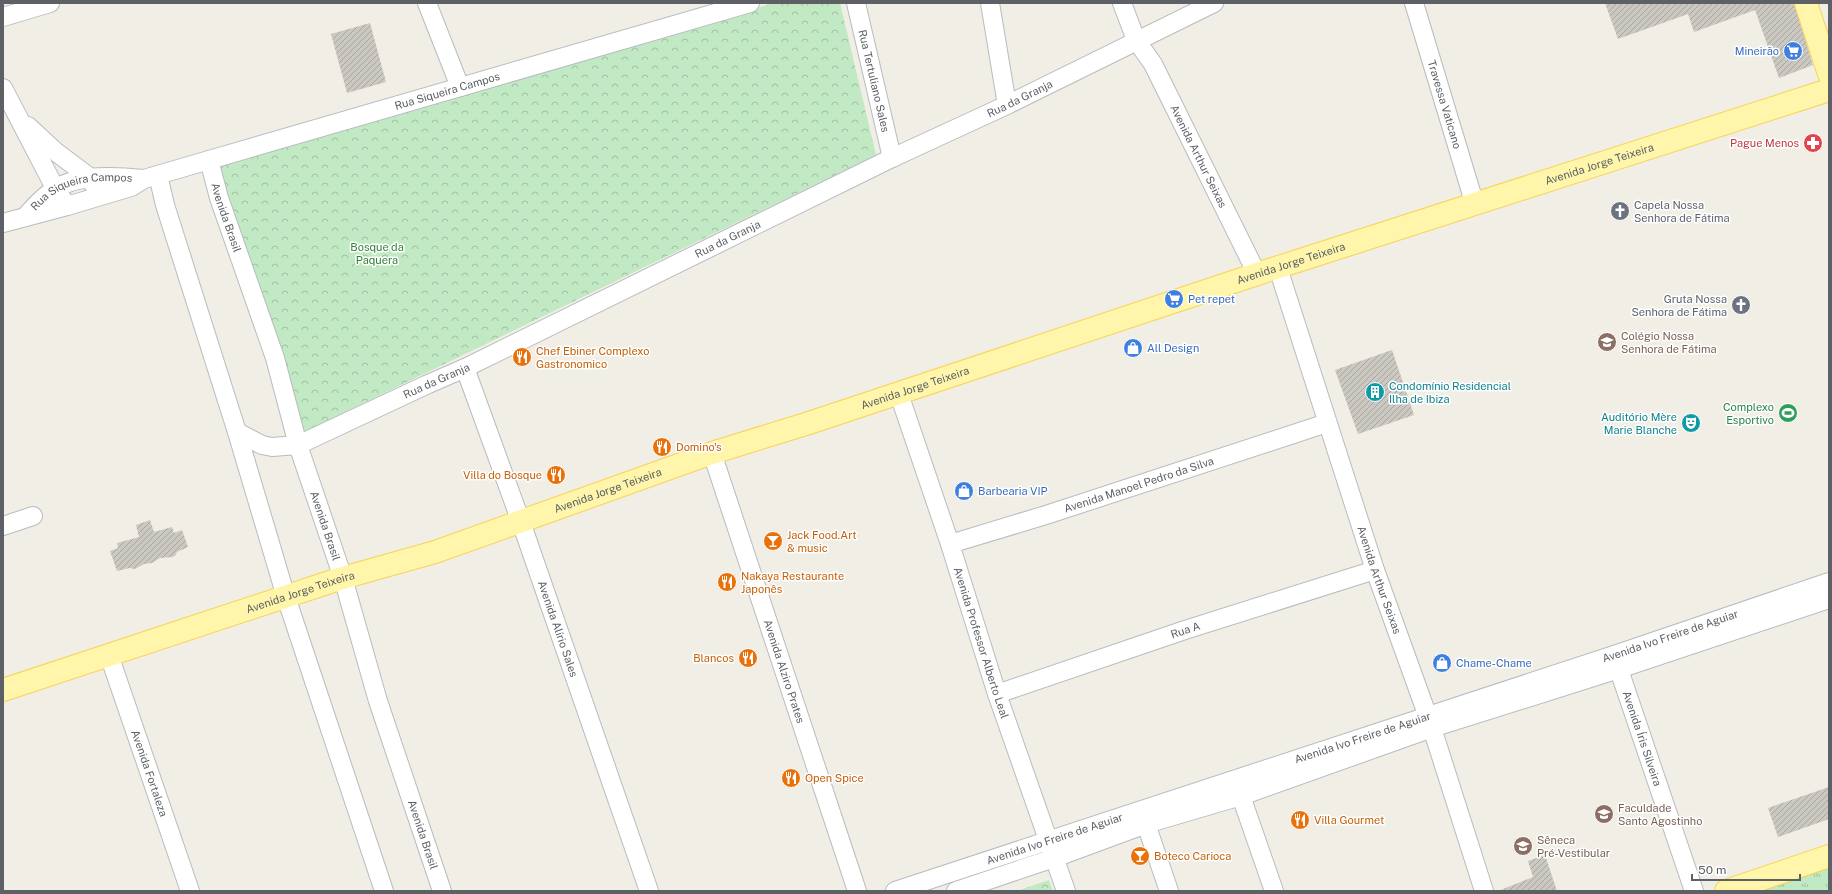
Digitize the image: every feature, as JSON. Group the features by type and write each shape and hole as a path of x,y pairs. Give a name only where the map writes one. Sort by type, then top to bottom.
{"main road":[{"path":"1806,3 1829,74"},
{"name":"Avenida Jorge Teixeira","path":"3,690 343,578 435,552 712,453 899,394 1256,274 1475,205 1829,90"},
{"path":"1726,891 1829,856"}],"street":[{"path":"3,17 50,3"},
{"path":"427,3 460,87"},
{"name":"Rua Siqueira Campos","path":"3,223 131,188 151,177 750,3"},
{"name":"Rua Tertuliano Sales","path":"856,3 892,158"},
{"path":"990,3 1008,105"},
{"name":"Avenida Arthur Seixas","path":"1122,3 1136,40 1153,64 1256,274"},
{"name":"Rua da Granja","path":"237,432 262,445 285,447 298,445 426,384 464,368 892,158 1008,105 1136,40 1214,3"},
{"name":"Travessa Vaticano","path":"1414,3 1475,205"},
{"path":"3,88 55,188 67,206"},
{"path":"20,119 56,152 92,179 96,198"},
{"name":"Avenida Brasil","path":"209,160 219,198 275,358 298,445 343,578 378,701 442,891"},
{"name":"Rua Siqueira Campos","path":"25,217 55,188 73,181 127,177 151,177"},
{"path":"151,177 167,212 237,432 286,597 384,891"},
{"name":"Avenida Arthur Seixas","path":"1278,268 1375,570 1429,722 1484,891"},
{"name":"Avenida Alírio Sales","path":"464,368 521,522 649,891"},
{"name":"Avenida Professor Alberto Leal","path":"899,394 950,544 997,694 1066,891"},
{"name":"Avenida Manoel Pedro da Silva","path":"950,544 1053,513 1327,423"},
{"name":"Avenida Alziro Prates","path":"712,453 857,891"},
{"path":"3,526 32,516"},
{"name":"Rua A","path":"997,694 1185,630 1375,570"},
{"name":"Avenida Ivo Freire de Aguiar","path":"895,891 1049,839 1429,722 1616,662 1793,603 1829,582"},
{"name":"Avenida Ivo Freire de Aguiar","path":"1793,603 1829,599"},
{"name":"Avenida Fortaleza","path":"109,655 190,891"},
{"name":"Avenida Íris Silveira","path":"1616,662 1694,891"},
{"name":"Avenida Ivo Freire de Aguiar","path":"956,891 1054,858 1146,824 1241,796 1429,722"},
{"path":"1241,796 1274,891"},
{"path":"1146,824 1169,891"}],"green space":[{"name":"Bosque da Paquera","path":"774,3 840,3 876,155 304,432 210,168"},
{"path":"1829,859 1829,891 1732,891"},
{"path":"1049,880 1053,891 1017,891"}],"building":[{"name":"Mineirão","path":"1605,3 1794,3 1813,65 1779,78 1755,10 1694,32 1688,14 1618,39"},
{"path":"370,23 386,82 347,93 331,34"},
{"name":"Condomínio Residencial Ilha de Ibiza","path":"1392,350 1414,415 1358,434 1335,370"},
{"path":"150,520 154,532 172,527 174,533 182,530 188,547 177,552 175,556 160,558 152,563 144,564 135,569 129,568 117,571 110,551 118,548 117,543 139,537 136,525"},
{"path":"1829,787 1829,819 1778,837 1768,808"},
{"path":"1545,855 1557,891 1498,891 1533,877 1528,861"}],"place":[{"name":"Mineirão","path":"1793,51"},
{"name":"Pague Menos","path":"1813,143"},
{"name":"Capela Nossa Senhora de Fátima","path":"1620,211"},
{"name":"Pet repet","path":"1174,299"},
{"name":"Gruta Nossa Senhora de Fátima","path":"1741,305"},
{"name":"Colégio Nossa Senhora de Fátima","path":"1607,342"},
{"name":"All Design","path":"1133,348"},
{"name":"Chef Ebiner Complexo Gastronomico","path":"522,357"},
{"name":"Condomínio Residencial Ilha de Ibiza","path":"1375,392"},
{"name":"Complexo Esportivo","path":"1788,413"},
{"name":"Auditório Mère Marie Blanche","path":"1691,423"},
{"name":"Domino's","path":"662,447"},
{"name":"Villa do Bosque","path":"556,475"},
{"name":"Barbearia VIP","path":"964,491"},
{"name":"Jack Food.Art & music","path":"773,541"},
{"name":"Nakaya Restaurante Japonês","path":"727,582"},
{"name":"Blancos","path":"748,658"},
{"name":"Chame-Chame","path":"1442,663"},
{"name":"Open Spice","path":"791,778"},
{"name":"Faculdade Santo Agostinho","path":"1604,814"},
{"name":"Villa Gourmet","path":"1300,820"},
{"name":"Sêneca Pré-Vestibular","path":"1523,846"},
{"name":"Boteco Carioca","path":"1140,856"}]}
